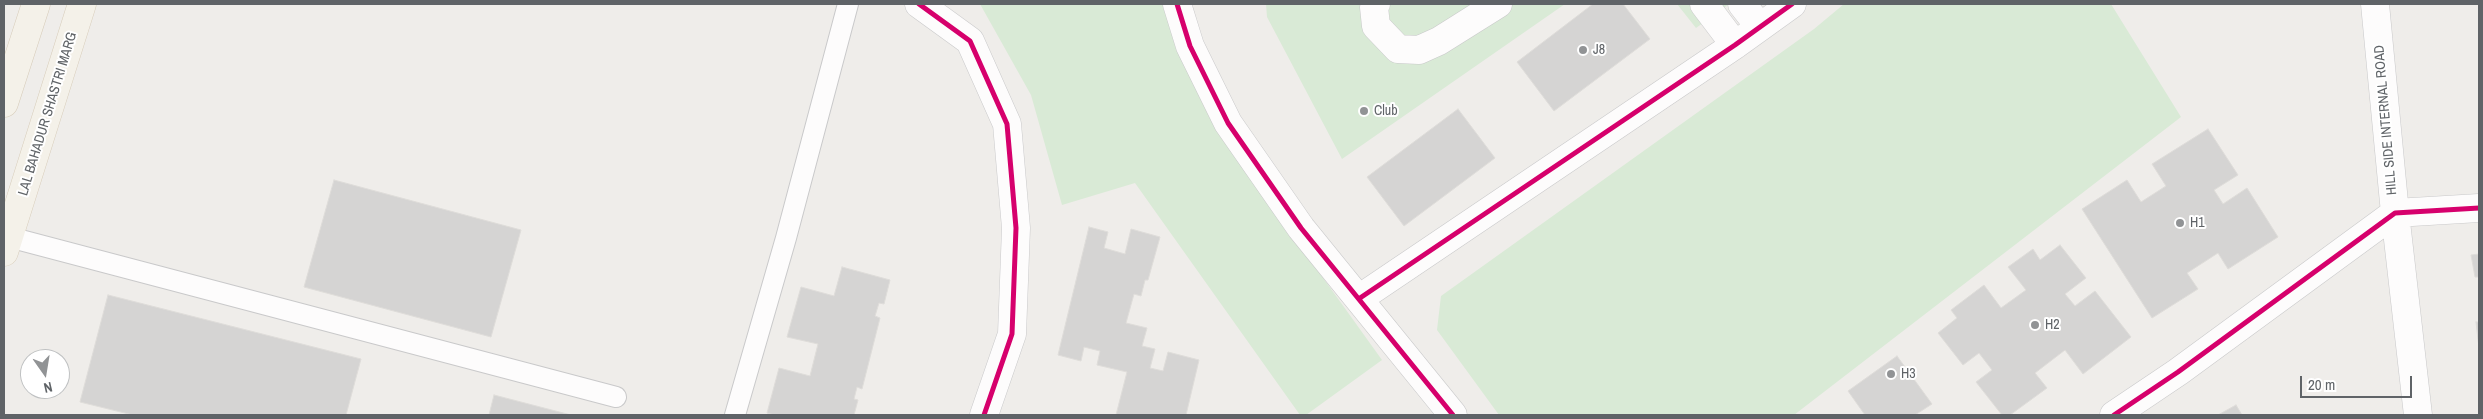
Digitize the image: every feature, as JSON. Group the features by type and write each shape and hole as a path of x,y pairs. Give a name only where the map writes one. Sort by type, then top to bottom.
{"main road":[{"path":"4,103 36,4"},
{"name":"LAL BAHADUR SHASTRI MARG","path":"6,244 12,198 82,4"}],"street":[{"path":"920,4 970,41 1007,124 1016,228 1012,334 984,415"},
{"path":"1177,4 1190,46 1228,124 1301,228 1454,415"},
{"path":"1376,4 1374,7 1376,26 1398,49 1419,50 1498,4"},
{"path":"1704,4 1735,45"},
{"path":"1742,4 1760,28"},
{"path":"1360,298 1760,28 1792,4"},
{"name":"HILL SIDE INTERNAL ROAD","path":"2375,4 2414,409"},
{"path":"2114,415 2178,372 2395,213 2479,208"}],"lane":[{"path":"735,415 786,238 848,4"},
{"path":"6,244 616,397"}],"green space":[{"path":"980,4 1187,4 1237,158 1382,360 1306,415 1300,415 1135,183 1062,205 1031,95"},
{"name":"Club","path":"1266,4 1565,4 1342,159 1267,17"},
{"path":"1677,4 1729,4 1696,28"},
{"path":"1844,4 2111,4 2181,117 1794,415 1499,415 1437,330 1441,296 1814,29"}],"building":[{"name":"J8","path":"1593,4 1623,4 1650,39 1554,111 1517,62"},
{"path":"1458,109 1495,158 1404,226 1367,177"},
{"name":"H1","path":"2208,129 2238,175 2214,190 2223,204 2247,188 2278,237 2228,269 2218,253 2187,273 2198,289 2152,318 2082,209 2127,180 2141,202 2166,186 2152,164"},
{"path":"334,180 521,230 491,337 304,287"},
{"path":"1089,227 1108,232 1104,248 1125,254 1131,229 1160,237 1148,280 1145,280 1141,296 1134,294 1126,323 1147,328 1142,346 1155,349 1150,368 1163,371 1168,352 1199,360 1186,415 1116,415 1127,372 1097,365 1100,351 1084,347 1081,361 1058,355"},
{"name":"H2","path":"2060,245 2086,278 2065,294 2075,306 2095,291 2131,337 2083,374 2065,350 2035,373 2047,388 2010,415 2002,415 1976,382 1992,370 1979,353 1963,365 1938,333 1957,318 1951,310 1984,285 2001,308 2026,290 2008,267 2033,249 2040,260"},
{"path":"2479,254 2479,277 2475,277 2471,255"},
{"path":"842,267 890,280 884,304 879,303 875,316 880,318 862,389 857,387 854,399 858,400 854,415 775,415 767,413 779,368 810,376 818,344 787,337 801,287 834,296"},
{"path":"108,295 361,359 346,415 133,415 80,402"},
{"path":"2476,322 2479,322 2479,348"},
{"name":"H3","path":"1897,356 1932,404 1915,415 1865,415 1848,391"},
{"path":"494,395 571,415 489,415"},
{"path":"2236,405 2242,415 2218,415"}],"cycle path":[{"path":"919,4 970,41 1007,124 1016,228 1012,334 984,415"},
{"path":"1177,4 1190,46 1228,123 1301,228 1453,415"},
{"path":"1360,298 1735,45 1792,4"},
{"path":"2114,415 2178,372 2395,213 2479,208"}],"place":[{"name":"J8","path":"1583,50"},
{"name":"Club","path":"1364,111"},
{"name":"H1","path":"2180,223"},
{"name":"H2","path":"2035,325"},
{"name":"H3","path":"1891,374"}]}
